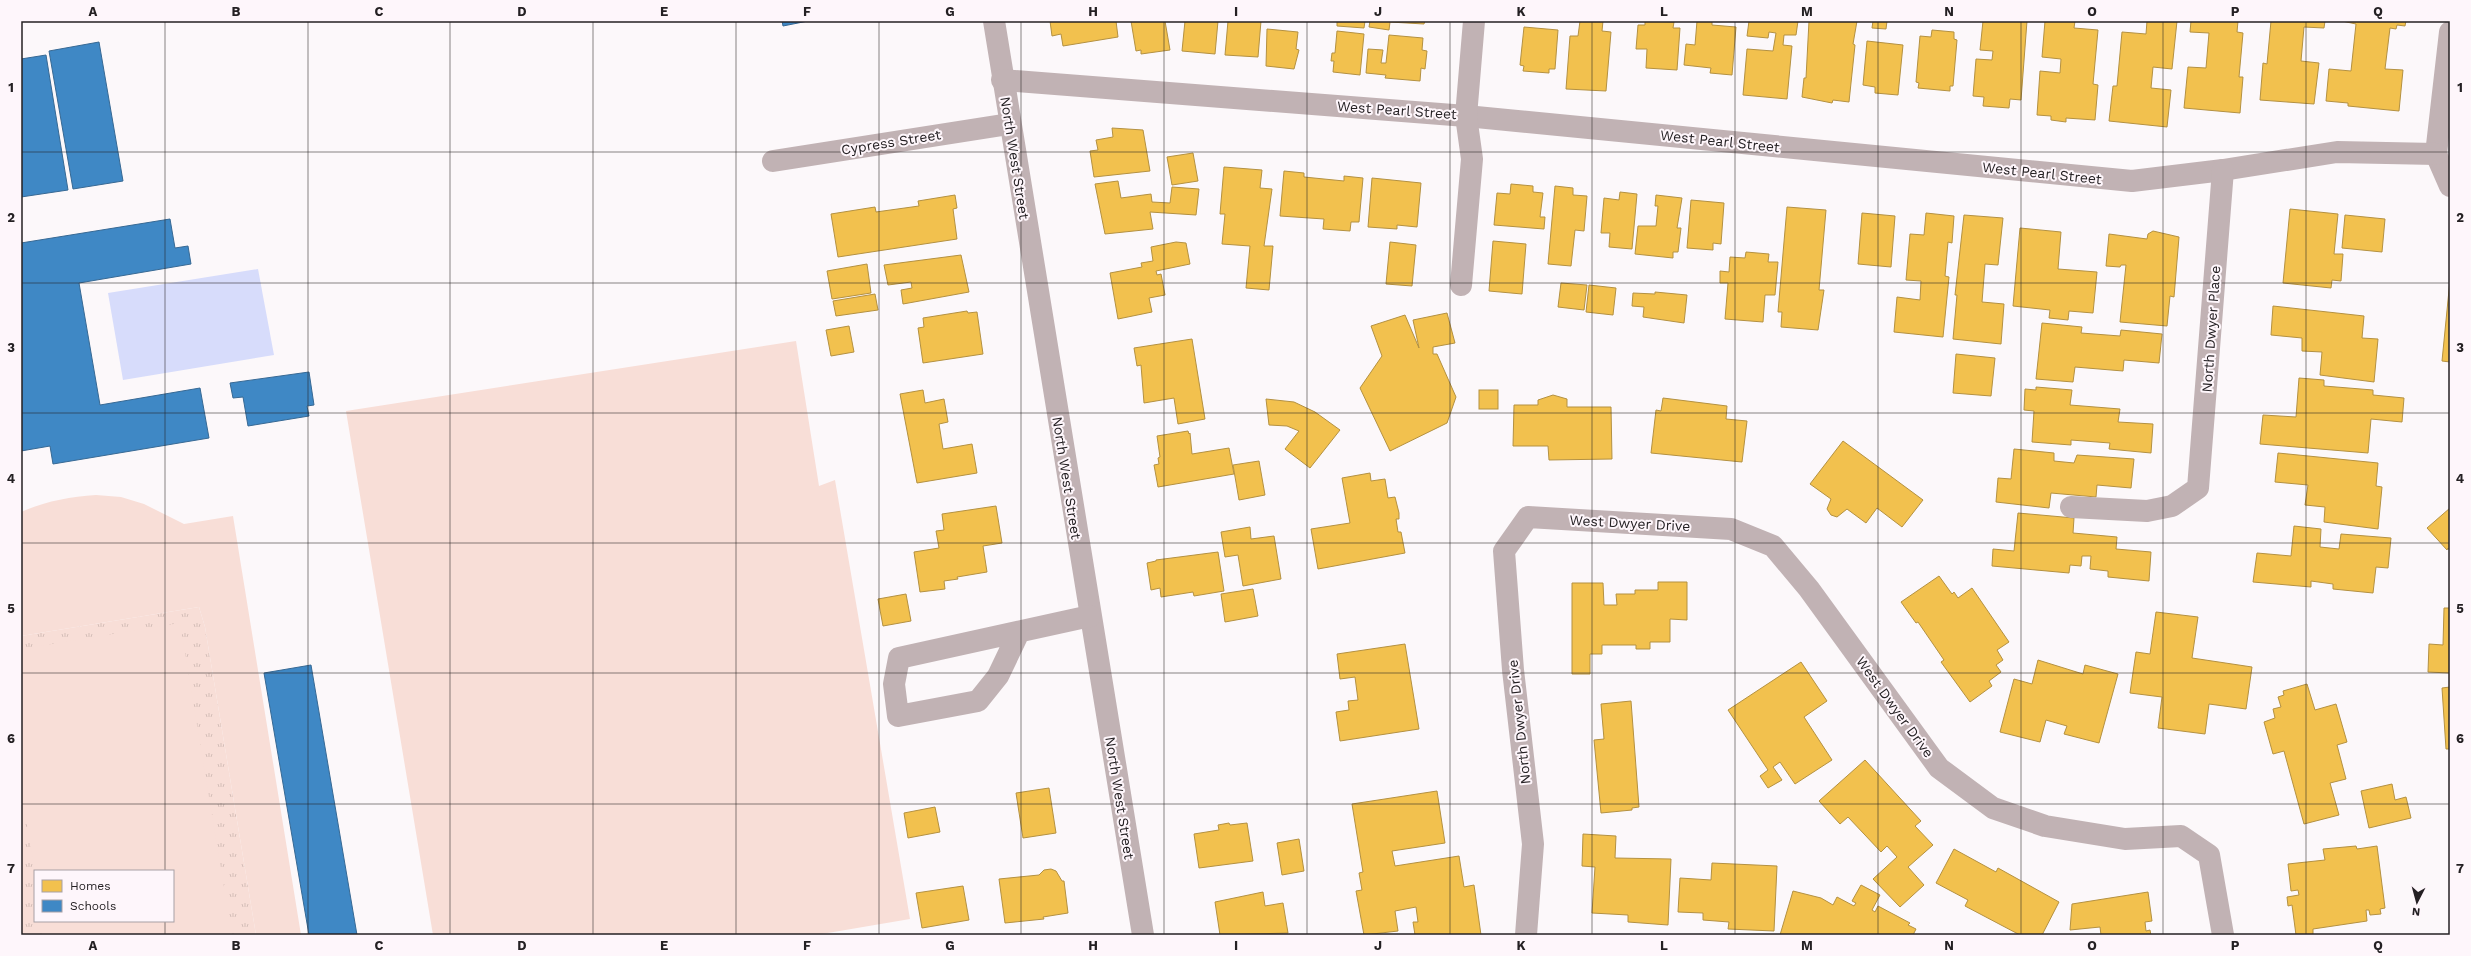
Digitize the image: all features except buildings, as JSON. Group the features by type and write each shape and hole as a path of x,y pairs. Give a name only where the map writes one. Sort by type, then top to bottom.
{"street":[{"name":"North West Street","path":"994,21 1009,124 1142,935"},
{"path":"1461,285 1472,159 1466,116 1474,21"},
{"path":"2450,32 2436,154 2450,186"},
{"name":"West Pearl Street","path":"1002,80 1466,116 2132,181 2223,170 2337,152 2436,154"},
{"name":"Cypress Street","path":"773,162 1009,124"},
{"name":"North Dwyer Place","path":"2071,507 2148,511 2172,506 2198,488 2223,170"},
{"name":"North Dwyer Drive","path":"1526,935 1533,844 1513,670 1504,551 1528,517"},
{"name":"West Dwyer Drive","path":"1528,517 1731,529 1773,546 1810,589 1939,768 1993,808 2045,826 2125,839 2181,836 2209,855 2224,935"},
{"path":"1019,632 998,676 978,701 898,716 894,684 899,658 1090,616"}],"green space":[{"path":"796,341 819,486 835,480 910,919 816,935 433,935 346,411"},
{"path":"96,495 121,497 144,504 184,524 233,516 301,935 256,935 205,627 199,607 21,636 21,512 58,500"},
{"path":"199,607 205,627 256,935 21,935 21,636"},
{"path":"180,623 232,935 45,935 43,922 174,922 174,870 34,870 21,789 21,649"}],"water":[{"path":"258,269 274,355 123,380 108,293"}]}
